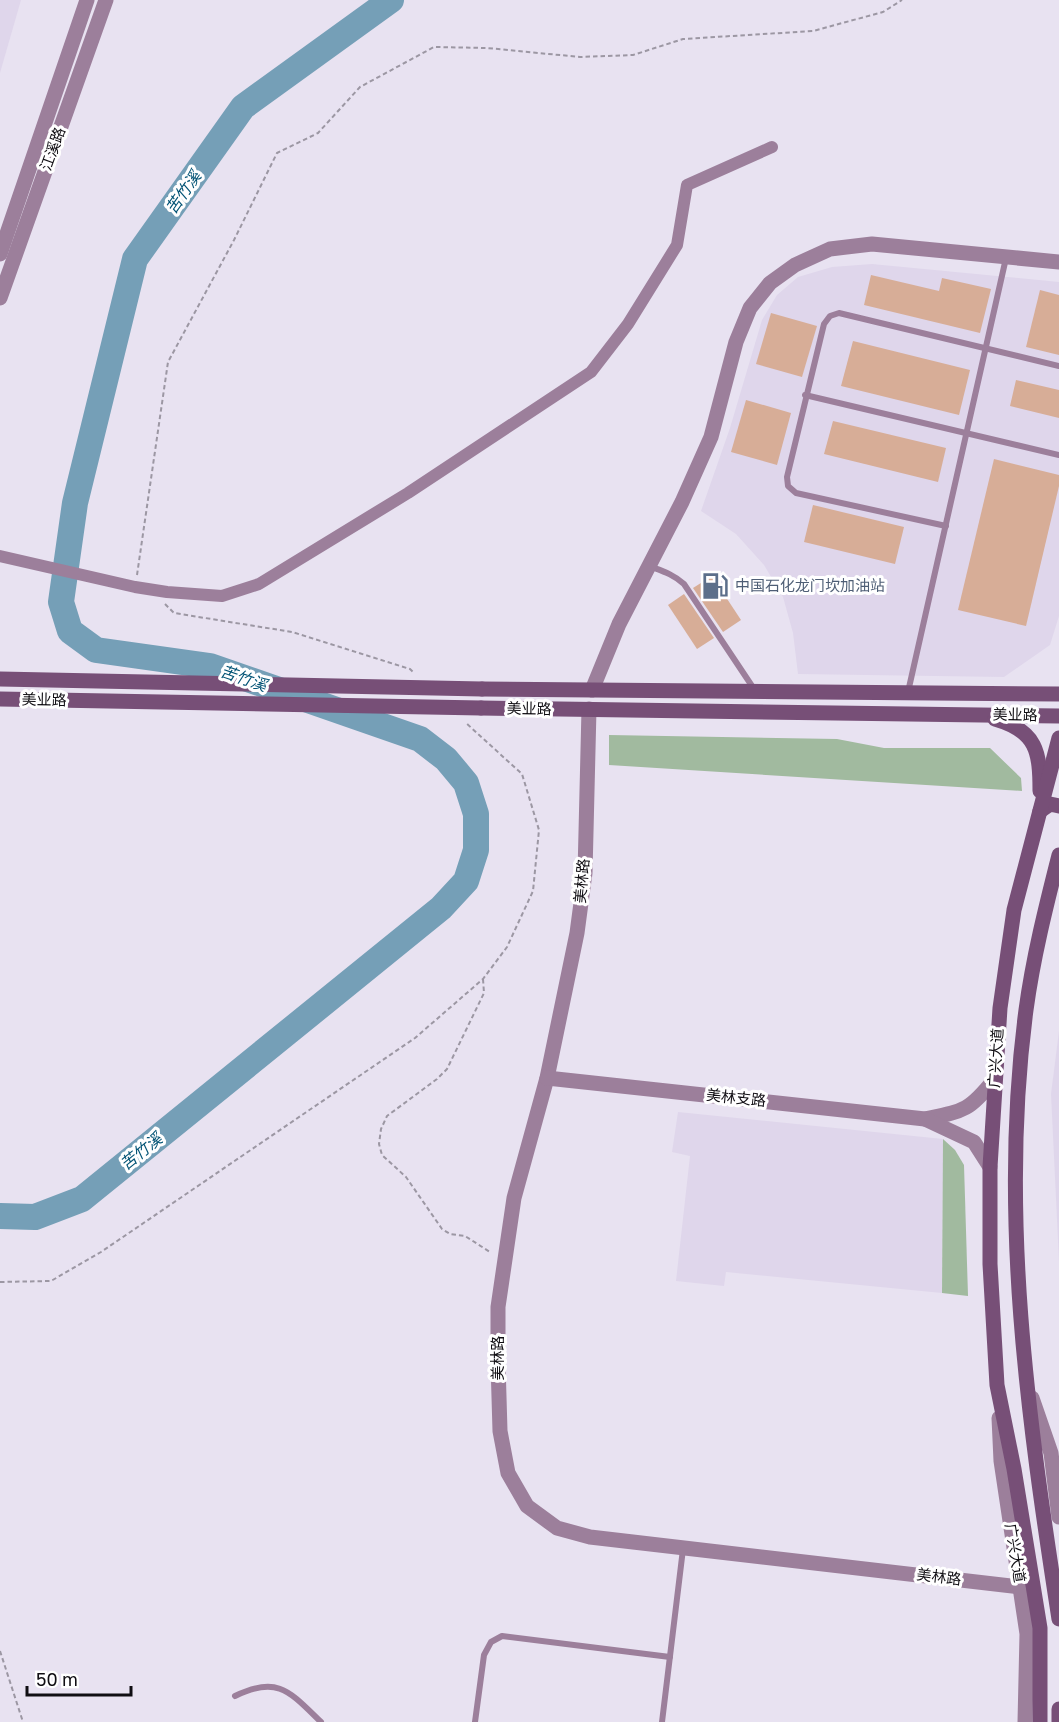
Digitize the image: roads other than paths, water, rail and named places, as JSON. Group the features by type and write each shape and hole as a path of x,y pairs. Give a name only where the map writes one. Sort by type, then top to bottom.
{"main road":[{"name":"美业路","path":"0,679 482,689 1059,694"},
{"name":"美业路","path":"0,699 1059,716"},
{"path":"962,714 1005,722 1032,741 1039,764 1040,811"},
{"name":"广兴大道","path":"1040,1722 1040,1628 1014,1469 997,1385 990,1264 990,1167 1000,1008 1014,910 1059,738"},
{"path":"1040,811 1050,804 1059,806"},
{"name":"广兴大道","path":"1059,855 1044,916 1026,1009 1019,1082 1016,1164 1018,1264 1027,1380 1036,1468 1059,1619"},
{"path":"1059,1709 1059,1722"}],"street":[{"name":"江溪路","path":"0,254 87,0"},
{"name":"江溪路","path":"0,298 106,0"},
{"path":"0,556 135,587 167,592 222,596 260,584 408,493 591,372 628,324 676,245 687,185 772,147"},
{"path":"592,690 619,624 682,502 711,437 736,342 750,308 770,283 795,265 830,249 872,244 1059,262"},
{"name":"美林路","path":"589,709 585,873 577,933 548,1078 514,1198 498,1307 500,1431 508,1473 527,1506 557,1528 590,1537 1020,1587"},
{"name":"美林支路","path":"548,1078 925,1119"},
{"path":"925,1119 967,1108 980,1098 994,1080"},
{"path":"925,1119 974,1142 990,1167"},
{"name":"广兴大道","path":"1027,1380 1051,1453 1059,1517"},
{"name":"广兴大道","path":"997,1385 1001,1461 1027,1634 1025,1722"}],"lane":[{"path":"908,692 1006,257"},
{"path":"946,526 796,493 788,486 787,477 824,324 830,316 839,314 1059,366"},
{"path":"806,395 1059,455"},
{"path":"648,566 667,572 684,584 755,691"},
{"path":"662,1722 684,1548"},
{"path":"476,1722 484,1655 491,1642 502,1636 670,1657"},
{"path":"234,1696 265,1685 279,1688 292,1694 321,1722"}],"waterway":[{"name":"苦竹溪","path":"0,1216 35,1217 82,1199 441,908 466,881 476,850 476,814 466,783 446,759 420,739 210,666 96,650 70,631 61,602 75,503 135,259 243,107 391,0"}],"place":[{"name":"中国石化龙门坎加油站","path":"715,586"}]}
